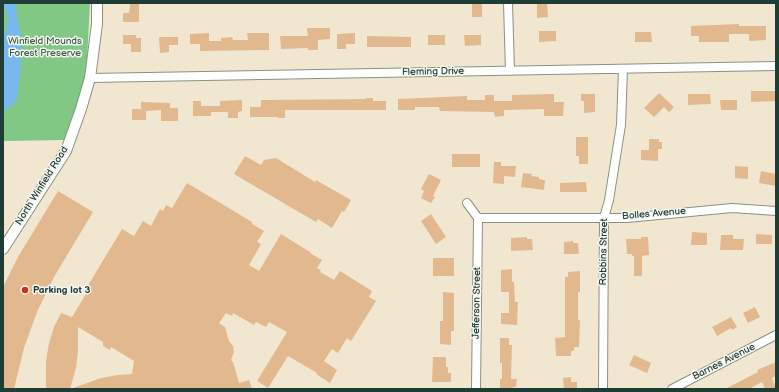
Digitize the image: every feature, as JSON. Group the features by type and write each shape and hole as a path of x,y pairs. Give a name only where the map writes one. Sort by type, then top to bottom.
{"street":[{"name":"North Winfield Road","path":"3,249 66,151 90,78 97,24 97,3"},
{"path":"508,3 510,71"},
{"name":"Fleming Drive","path":"90,78 776,66"},
{"name":"Robbins Street","path":"603,389 604,218 609,200 621,125 623,69"},
{"path":"467,203 478,218"},
{"name":"Bolles Avenue","path":"478,218 627,218 732,208 776,211"},
{"name":"Jefferson Street","path":"476,389 478,218"},
{"name":"Barnes Avenue","path":"672,389 776,335"}],"green space":[{"name":"Winfield Mounds Forest Preserve","path":"3,3 90,3 86,78 64,140 3,141"}],"water":[{"path":"3,3 15,3 22,42 21,68 17,98 14,104 3,112 3,43 8,20"}],"building":[{"path":"472,3 482,3 482,17 472,17"},
{"path":"537,3 547,3 548,17 537,18"},
{"path":"130,4 139,4 139,22 123,22 123,13 129,13"},
{"path":"739,24 739,26 766,26 766,40 749,41 749,34 729,34 729,42 699,42 699,36 691,36 691,26"},
{"path":"307,28 330,28 330,39 318,40 318,50 308,50 308,48 281,49 280,36 308,36"},
{"path":"539,31 556,31 556,41 539,42"},
{"path":"635,32 651,32 652,42 635,42"},
{"path":"209,33 209,41 221,41 221,38 232,37 233,40 248,40 247,33 269,33 269,50 200,51 200,44 190,44 190,34"},
{"path":"355,33 355,44 346,44 346,49 337,49 337,34"},
{"path":"123,35 136,35 136,38 141,38 141,52 131,52 131,44 123,44"},
{"path":"428,35 445,35 445,45 428,45"},
{"path":"464,35 481,35 481,45 465,46"},
{"path":"367,36 411,37 411,47 367,47"},
{"path":"159,37 178,37 178,45 169,45 169,52 160,53"},
{"path":"751,91 776,91 776,101 751,102"},
{"path":"659,93 674,107 669,112 664,107 654,117 644,108"},
{"path":"554,94 554,102 564,102 563,116 544,116 544,109 504,110 504,116 495,117 494,112 440,111 439,107 415,107 415,110 398,110 398,99 467,96 467,100 485,100 485,95 494,95 494,101 512,101 512,95"},
{"path":"581,94 595,94 595,112 584,113 584,101 581,101"},
{"path":"688,94 710,94 711,104 688,105"},
{"path":"373,98 373,101 386,101 386,110 285,110 285,118 250,117 250,107 261,107 261,100"},
{"path":"242,100 242,111 238,112 238,118 228,118 228,112 211,112 211,116 193,116 193,101 201,101 201,106 220,106 220,101"},
{"path":"720,100 737,100 737,110 721,110"},
{"path":"141,102 170,103 170,108 178,108 178,121 161,121 161,110 146,111 146,120 132,120 132,109 141,109"},
{"path":"576,137 588,137 588,164 579,164 579,156 576,156"},
{"path":"649,139 659,139 659,142 662,142 662,149 658,149 658,161 641,160 641,150 649,150"},
{"path":"452,154 480,154 480,167 452,167"},
{"path":"245,156 261,165 264,160 276,158 315,182 316,180 351,200 344,212 342,211 332,228 318,219 316,222 234,174"},
{"path":"494,162 501,162 501,166 516,166 515,177 504,176 504,184 493,183"},
{"path":"735,166 748,167 748,179 735,178"},
{"path":"761,171 776,174 776,186 759,183"},
{"path":"523,173 532,174 531,176 539,177 539,179 545,180 544,190 521,187"},
{"path":"429,174 441,180 433,196 435,197 431,203 421,198 424,191 421,189"},
{"path":"586,182 587,192 560,192 560,183"},
{"path":"187,183 252,222 252,224 264,231 257,242 261,244 249,265 259,271 281,234 322,260 317,268 321,270 320,272 334,280 340,271 372,291 369,297 376,301 351,341 347,338 338,353 332,349 324,361 337,370 330,383 316,374 317,373 288,356 268,388 257,381 287,332 269,322 266,327 256,322 254,325 233,313 232,316 226,313 219,323 225,327 229,341 233,346 234,352 231,360 233,362 239,383 249,380 252,389 73,389 101,378 132,374 134,361 111,347 110,350 103,346 103,342 78,327 76,368 70,389 46,389 46,361 49,343 54,327 61,313 72,317 86,294 84,292 122,229 134,236 143,221 151,226 160,209 163,211 166,205 172,208"},
{"name":"Parking lot 3","path":"58,191 93,212 54,277 37,312 24,348 14,389 3,389 3,287 18,257"},
{"path":"431,214 446,237 436,244 421,221"},
{"path":"692,232 707,233 707,245 691,245"},
{"path":"756,234 772,235 772,244 756,244"},
{"path":"721,235 733,235 733,239 744,239 743,250 720,250"},
{"path":"527,237 527,239 532,239 533,250 511,251 511,238"},
{"path":"641,237 648,237 649,255 642,256 642,276 634,276 634,256 632,256 632,254 627,254 626,239 641,239"},
{"path":"573,241 573,243 578,243 579,254 564,254 564,242"},
{"path":"433,258 454,258 454,276 433,276"},
{"path":"512,269 515,302 518,302 517,325 501,324 501,313 509,313 509,292 501,292 501,270"},
{"path":"580,271 580,292 578,292 578,320 580,320 579,347 574,347 574,351 571,351 571,356 556,356 555,338 565,337 565,277 568,277 568,272"},
{"path":"443,292 454,293 454,331 451,331 451,345 440,344 440,321 443,321"},
{"path":"755,307 760,317 748,323 743,313"},
{"path":"731,317 737,327 732,330 731,328 717,336 712,327"},
{"path":"500,338 509,338 509,345 512,345 511,379 517,379 516,387 513,387 513,389 500,389 500,379 502,379 502,363 500,363"},
{"path":"634,355 651,363 647,373 629,365"},
{"path":"433,357 446,357 446,367 448,367 448,373 451,373 451,382 432,382"},
{"path":"776,362 776,376 772,378 776,389 765,389 762,382 749,389 725,389 758,372 757,370"},
{"path":"571,377 571,382 577,382 577,389 564,389 563,378"}],"place":[{"name":"Parking lot 3","path":"25,290"}]}
